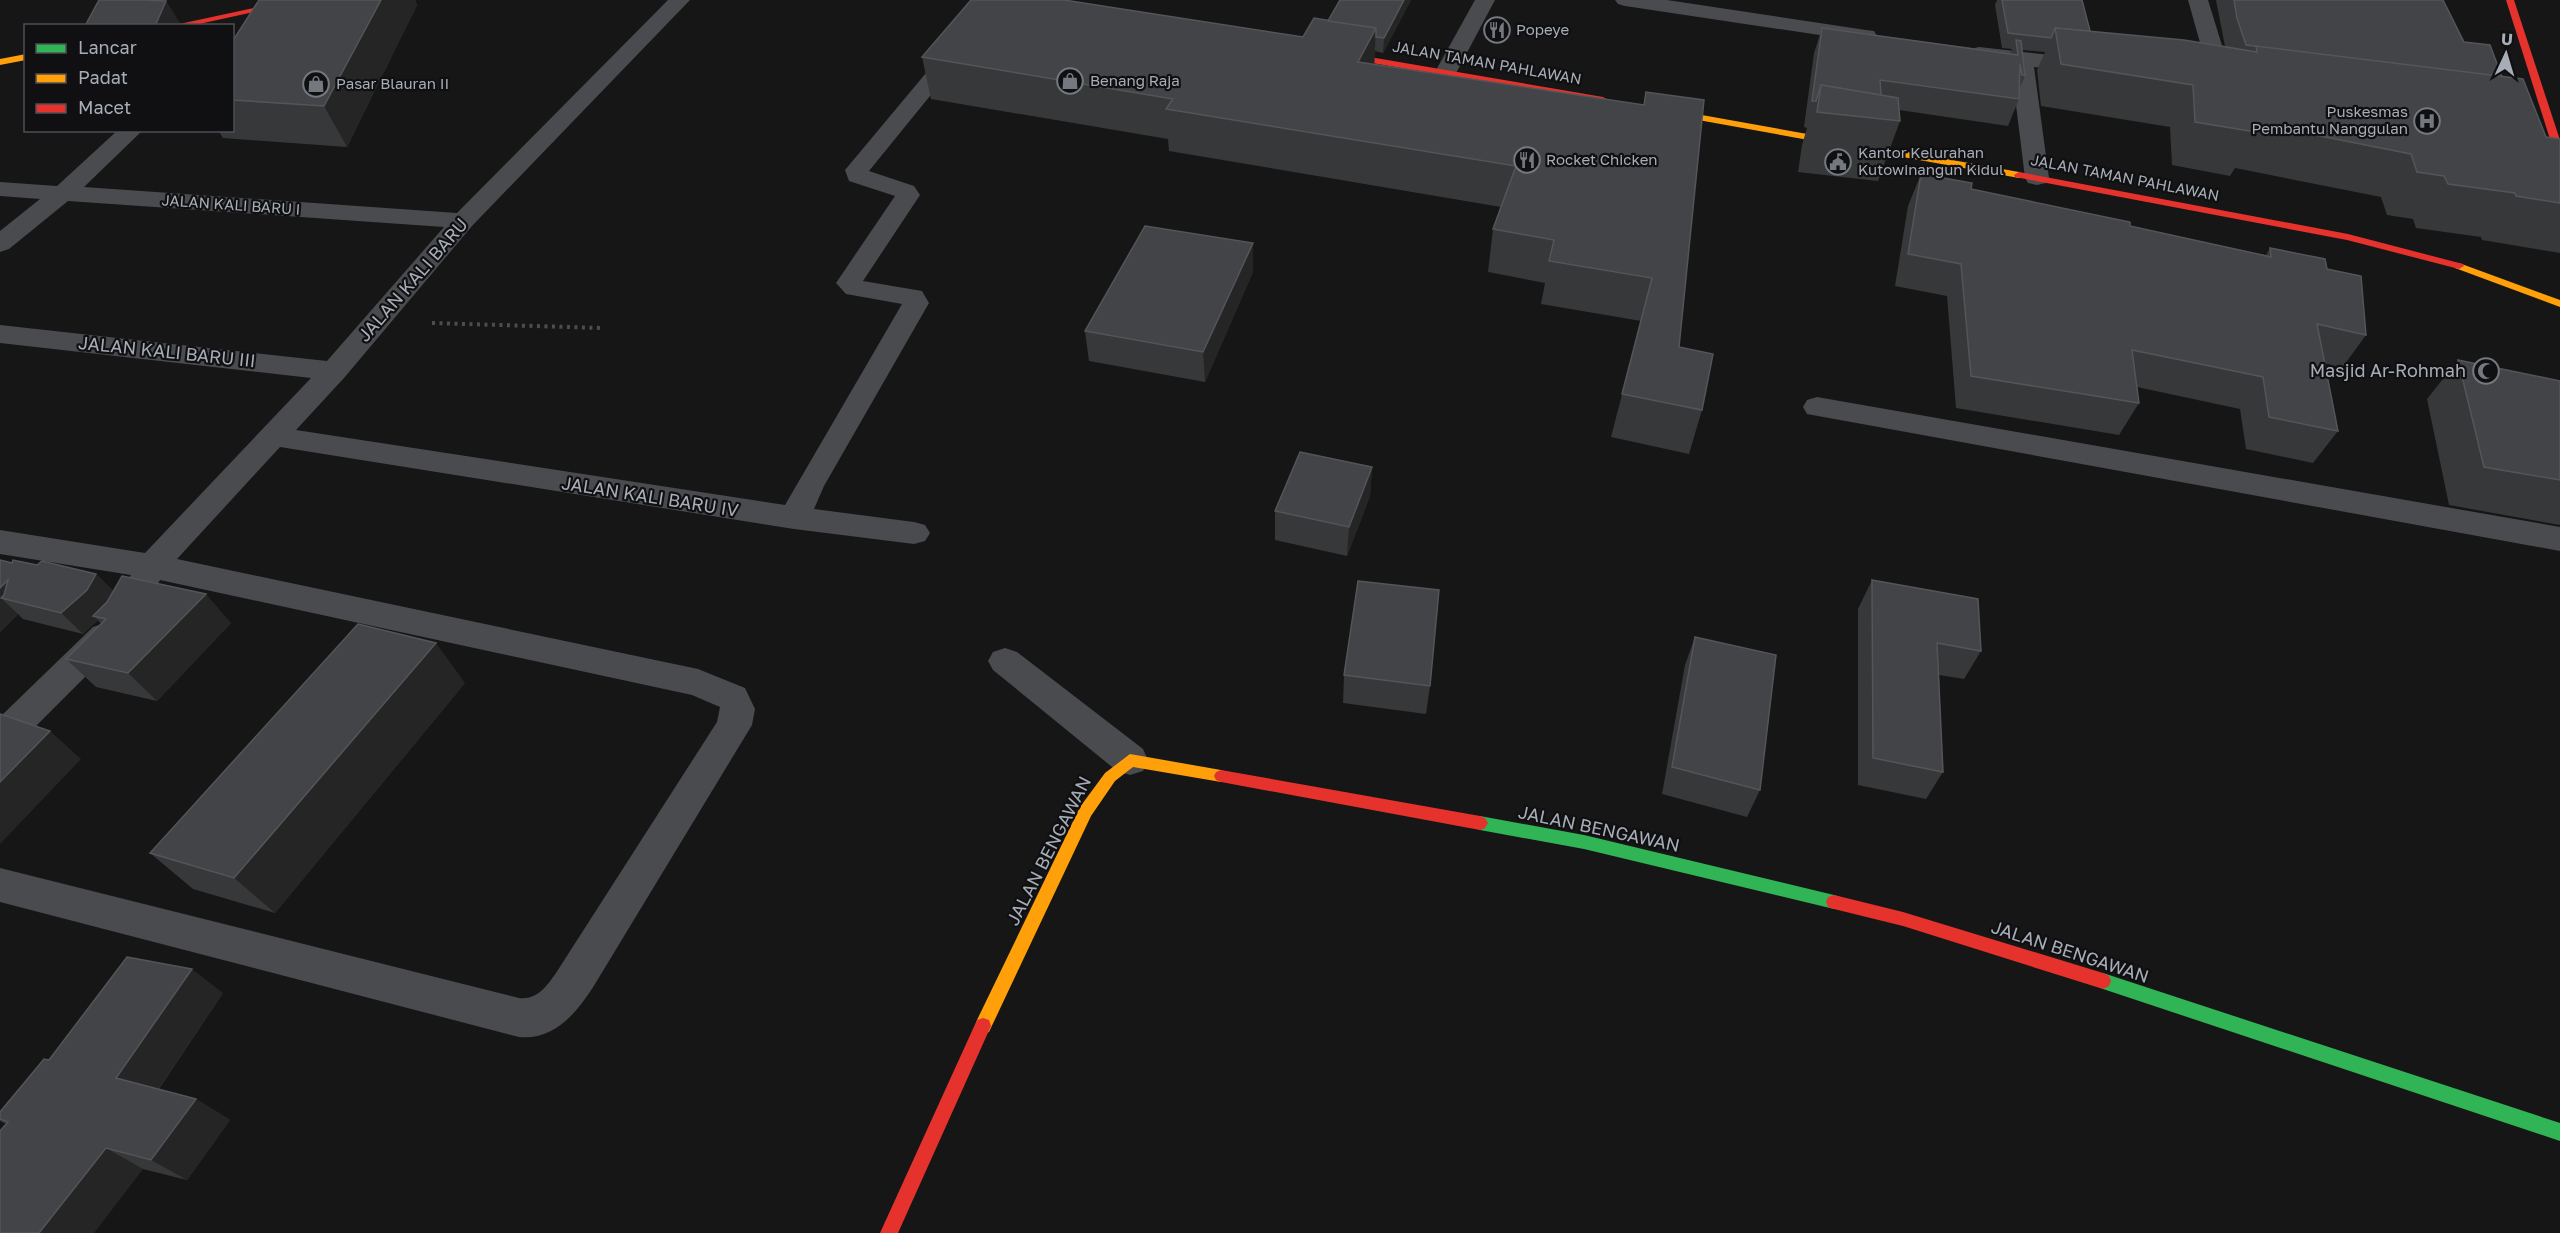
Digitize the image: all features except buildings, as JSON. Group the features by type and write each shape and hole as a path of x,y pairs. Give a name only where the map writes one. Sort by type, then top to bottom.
{"street":[{"path":"184,24 304,0"},
{"name":"JALAN KALI BARU","path":"0,739 127,612 152,566 334,371 463,221 680,0"},
{"path":"1446,72 1485,0"},
{"path":"1624,0 1881,39"},
{"path":"2198,0 2230,79 2198,75"},
{"path":"2510,0 2560,155"},
{"path":"794,518 809,486 916,303 913,297 855,288 849,283 908,195 899,188 858,176 857,170 1005,1"},
{"name":"JALAN TAMAN PAHLAWAN","path":"1318,51 1612,102"},
{"path":"1963,51 2022,60 2104,67"},
{"path":"0,62 24,57"},
{"path":"2022,60 2037,178"},
{"name":"JALAN TAMAN PAHLAWAN","path":"1647,108 2348,237 2458,266 2560,304"},
{"path":"2524,117 2547,120"},
{"path":"0,244 62,194 130,132"},
{"name":"JALAN KALI BARU I","path":"0,189 463,221"},
{"name":"JALAN KALI BARU III","path":"0,334 334,371"},
{"path":"1817,407 2560,539"},
{"name":"JALAN KALI BARU IV","path":"271,436 794,518 914,533"},
{"path":"0,542 152,566 698,682 733,698 738,709 734,725 563,998 546,1013 526,1018 0,885"},
{"path":"1005,661 1130,760"},
{"name":"JALAN BENGAWAN","path":"889,1233 969,1054 1085,812 1105,779 1130,760 1584,842 1903,918 2026,955 2560,1132"}],"path":[{"path":"378,322 602,328"}],"traffic: fast":[{"path":"1480,823 1584,842 1834,902"},
{"path":"2103,981 2560,1132"}],"traffic: slow":[{"path":"0,62 24,57"},
{"path":"1657,110 2019,175"},
{"path":"2459,266 2560,304"},
{"path":"983,1026 1085,812 1110,777 1130,760 1221,776"}],"traffic: jam":[{"path":"184,24 304,0"},
{"path":"2510,0 2560,155"},
{"path":"1329,53 1603,100"},
{"path":"2019,175 2348,237 2459,266"},
{"path":"1221,776 1480,823"},
{"path":"1834,902 1903,919 2103,981"},
{"path":"889,1233 983,1026"}],"place":[{"name":"Popeye","path":"1497,30"},
{"name":"Benang Raja","path":"1070,81"},
{"name":"Pasar Blauran II","path":"316,84"},
{"name":"Puskesmas Pembantu Nanggulan","path":"2427,121"},
{"name":"Rocket Chicken","path":"1527,160"},
{"name":"Kantor Kelurahan Kutowinangun Kidul","path":"1838,162"},
{"name":"Masjid Ar-Rohmah","path":"2486,371"}]}
